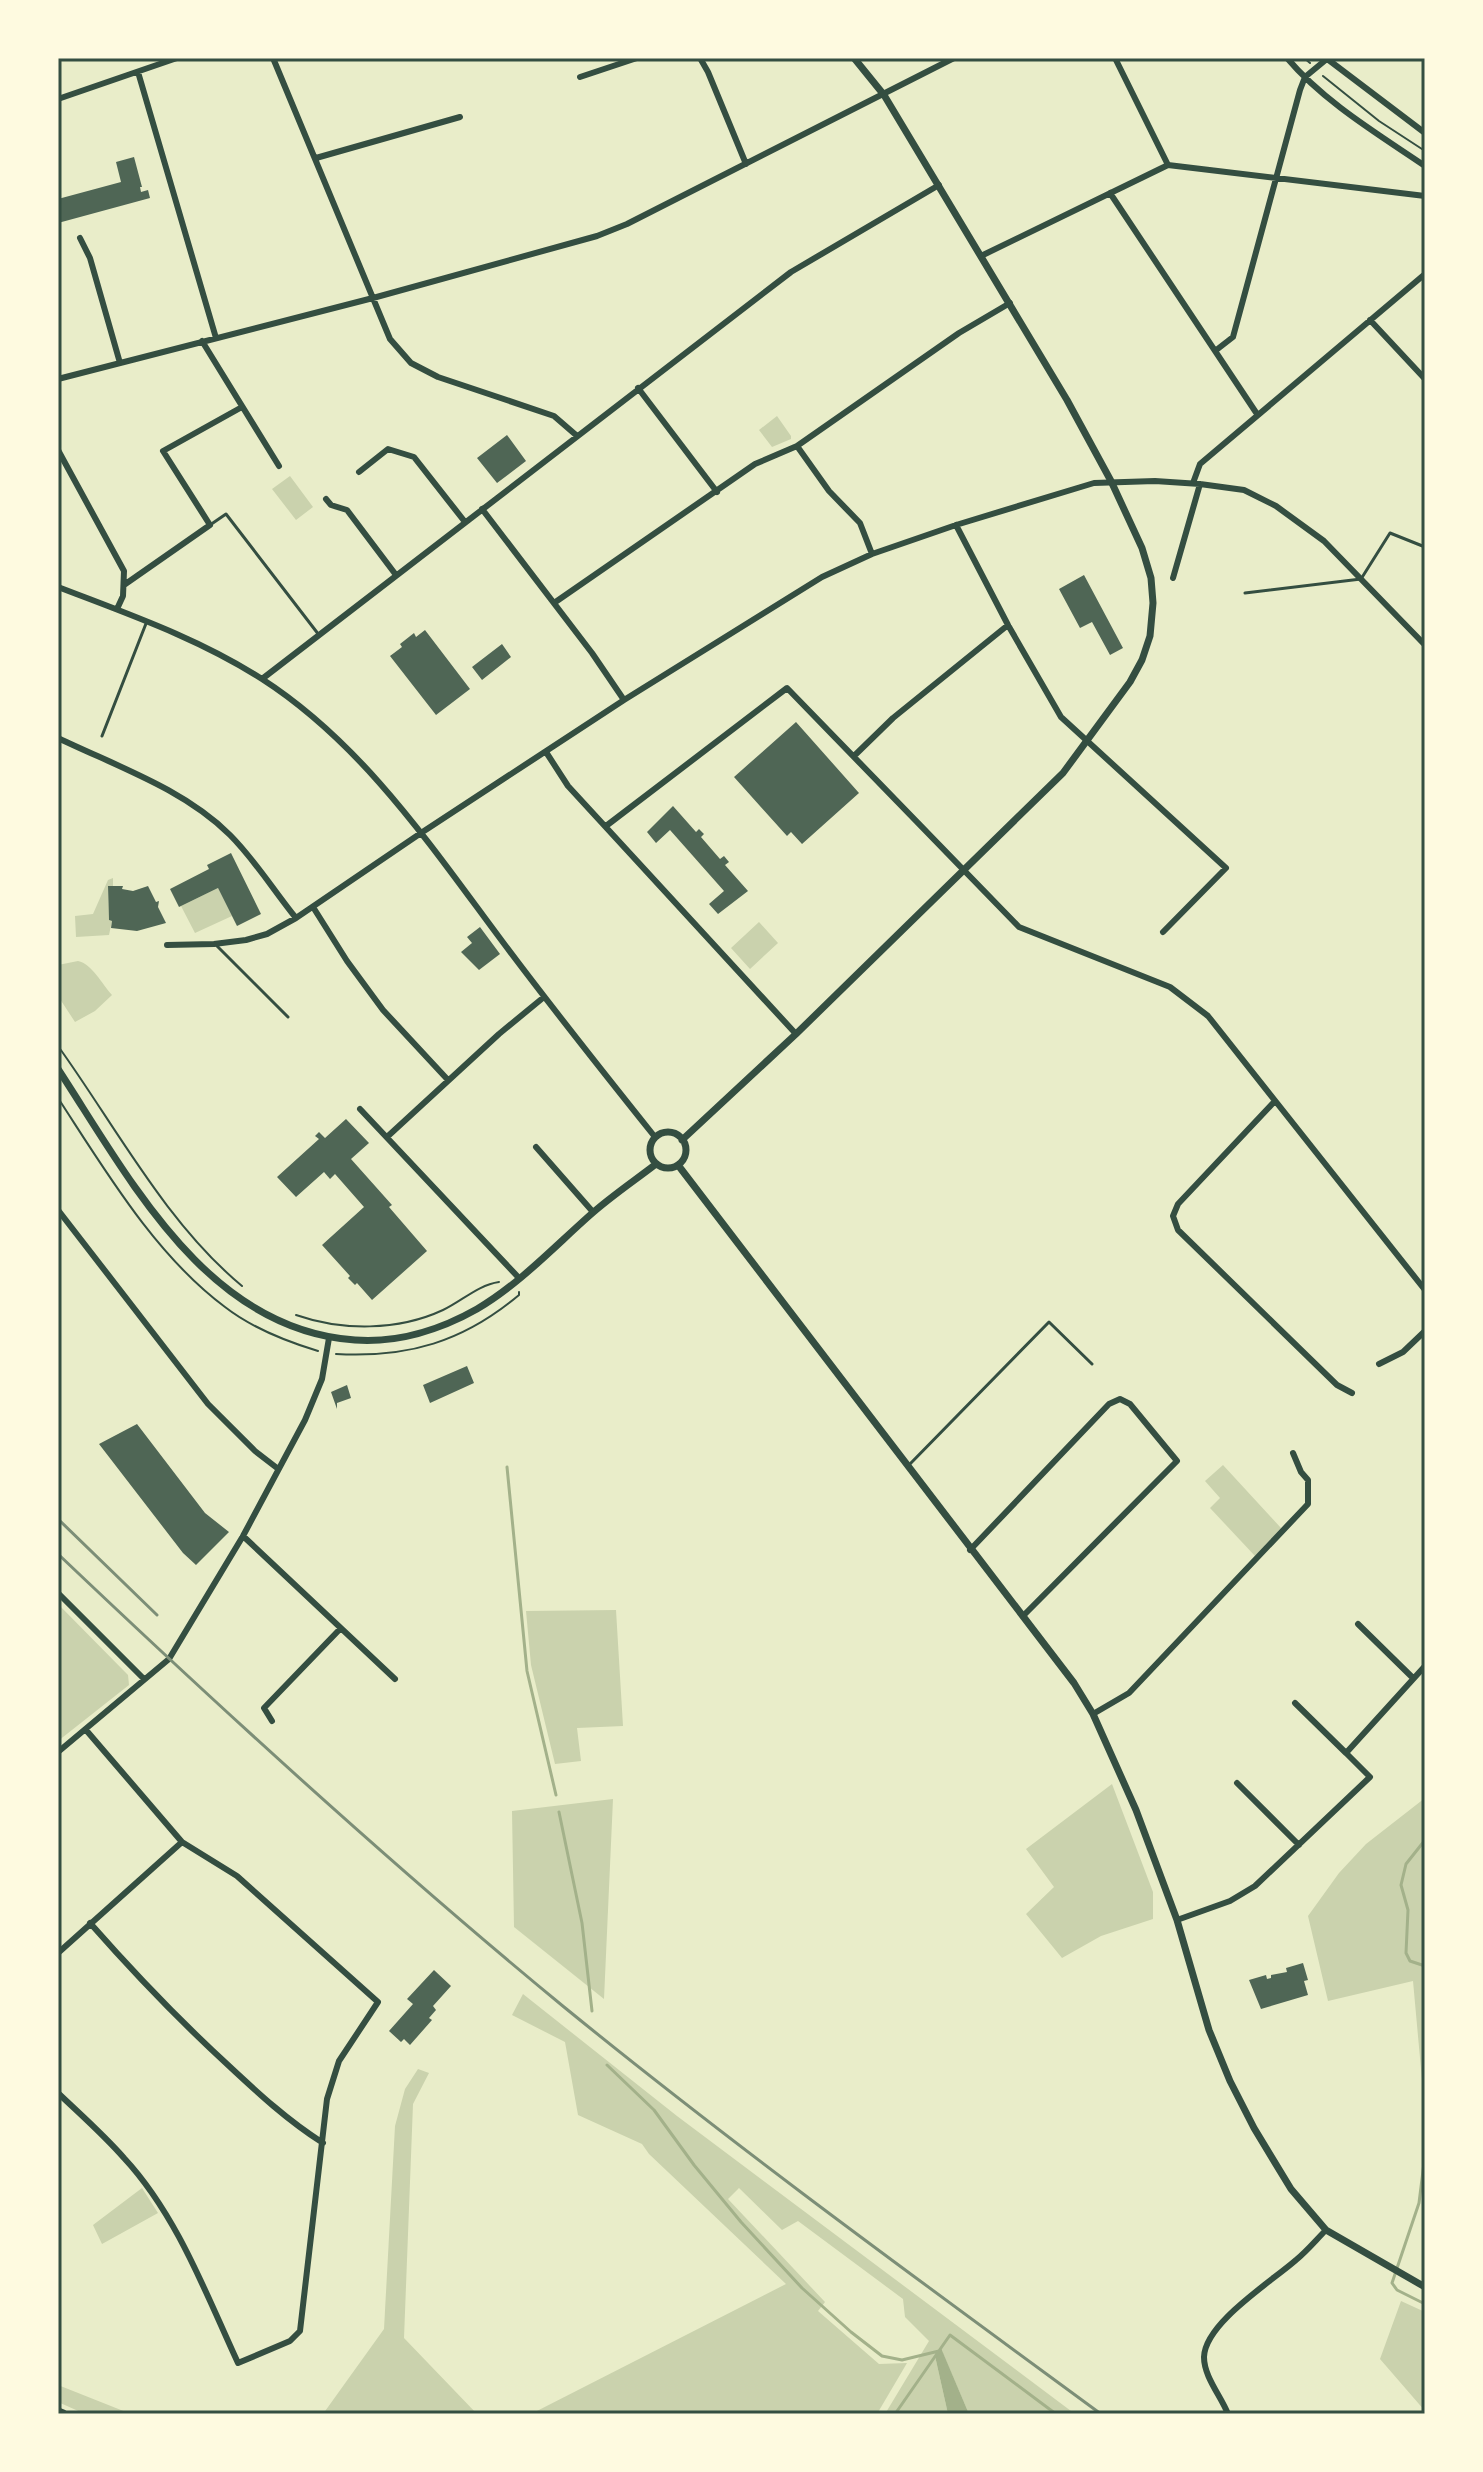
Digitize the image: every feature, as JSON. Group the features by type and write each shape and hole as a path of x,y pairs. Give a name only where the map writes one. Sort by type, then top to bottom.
{"street":[{"path":"58,99 177,58"},
{"path":"273,58 390,339 411,363 438,377 554,416 576,435"},
{"path":"580,77 637,58"},
{"path":"700,58 746,164"},
{"path":"682,1140 796,1034 1063,773 1130,682 1150,636 1151,578 1142,548 1111,481 939,185 884,95 854,58"},
{"path":"58,379 373,298 597,236 627,224 954,58"},
{"path":"1287,58 1305,77 1370,129 1425,166"},
{"path":"1215,351 1233,337 1305,77 1327,58 1425,133"},
{"path":"1118,59 1168,165"},
{"path":"138,72 216,338"},
{"path":"316,158 460,117"},
{"path":"981,256 1168,165 1425,196"},
{"path":"262,679 791,272 939,185"},
{"path":"1110,193 1257,414"},
{"path":"80,238 90,258 120,363"},
{"path":"1173,578 1200,464 1425,274"},
{"path":"554,603 755,464 797,446 959,333 1010,303"},
{"path":"1370,320 1425,379"},
{"path":"202,341 279,466"},
{"path":"638,388 717,492"},
{"path":"124,585 210,525 163,451 242,407"},
{"path":"797,446 829,491 860,523 872,554"},
{"path":"359,472 388,449 414,457 465,522"},
{"path":"58,450 124,571 123,596 117,609"},
{"path":"167,945 214,944 267,934 296,918 624,700 822,577 872,554 1094,483 1196,483 1244,490 1276,506 1324,541 1425,645"},
{"path":"326,499 331,505 347,510 396,575"},
{"path":"482,509 624,700"},
{"path":"956,525 1061,717 1226,868 1163,932"},
{"path":"58,587 206,647 262,679 344,745 409,815 544,997 655,1137"},
{"path":"854,756 893,718 1008,625"},
{"path":"606,826 787,688 1019,927 1170,987 1197,1007 1225,1036 1425,1290"},
{"path":"58,738 175,794 207,816 245,851 296,918"},
{"path":"546,752 568,786 796,1034"},
{"path":"313,907 383,1010 448,1080"},
{"path":"387,1137 544,997"},
{"path":"58,1069 152,1210 212,1276 259,1312 287,1325 329,1338 389,1339 434,1329 480,1307 519,1278 593,1212 656,1164"},
{"path":"1274,1102 1178,1204 1173,1216 1178,1230 1337,1385 1352,1393"},
{"path":"360,1109 519,1278"},
{"path":"669,1132 682,1140 685,1153 678,1165 667,1168 656,1164 650,1151 655,1137 669,1132"},
{"path":"536,1147 593,1212"},
{"path":"678,1165 1074,1683 1093,1714 1136,1810 1177,1920 1209,2030 1230,2081 1291,2189 1326,2230 1425,2287"},
{"path":"58,1210 208,1404 255,1451 277,1468"},
{"path":"1379,1364 1403,1352 1425,1331"},
{"path":"58,1752 169,1659 243,1536 310,1407 322,1379 329,1338"},
{"path":"970,1550 1109,1404 1120,1399 1130,1404 1177,1461 1023,1616"},
{"path":"1093,1714 1129,1693 1308,1504 1308,1480 1293,1453"},
{"path":"243,1536 395,1679"},
{"path":"58,1593 144,1679"},
{"path":"1358,1624 1413,1678"},
{"path":"272,1721 264,1708 340,1629"},
{"path":"1346,1753 1425,1666"},
{"path":"1177,1920 1230,1901 1255,1886 1370,1777 1295,1703"},
{"path":"58,2093 126,2159 162,2210 182,2243 238,2363 290,2341 300,2331 327,2099 339,2061 378,2002 237,1876 182,1842 86,1730"},
{"path":"1237,1783 1299,1845"},
{"path":"58,1953 182,1842"},
{"path":"90,1923 141,1981 194,2034 288,2121 323,2143"},
{"path":"1228,2414 1206,2369 1204,2357 1209,2341 1227,2317 1299,2258 1326,2230"}],"lane":[{"path":"210,525 226,514 319,635"},
{"path":"1245,593 1361,579 1390,533 1425,547"},
{"path":"102,736 147,621"},
{"path":"214,944 288,1017"},
{"path":"908,1466 1049,1322 1092,1364"}],"path":[{"path":"1304,58 1379,121 1425,151"},
{"path":"58,1046 159,1194 212,1256 249,1291"},
{"path":"58,1098 121,1194 187,1273 225,1307 286,1341 327,1353 364,1355 406,1352 442,1342 497,1314 519,1295 519,1278 489,1283 444,1310 395,1324 364,1327 290,1314"}],"shaded area":[{"path":"777,416 791,439 772,447 759,430"},
{"path":"290,476 313,507 296,520 272,489"},
{"path":"113,878 113,886 108,887 109,920 112,921 109,935 76,937 75,916 93,914 108,880"},
{"path":"218,888 232,916 195,933 181,906"},
{"path":"759,922 778,943 750,969 731,948"},
{"path":"78,961 92,970 112,995 95,1011 75,1022 58,996 58,965"},
{"path":"1223,1465 1281,1528 1255,1556 1210,1508 1220,1498 1205,1481"},
{"path":"58,1604 128,1675 129,1685 58,1741"},
{"path":"616,1610 623,1726 577,1728 581,1761 555,1764 531,1665 526,1611"},
{"path":"1112,1784 1153,1892 1153,1919 1101,1936 1062,1958 1026,1914 1054,1887 1026,1849"},
{"path":"1425,1798 1425,2113 1413,1981 1328,2001 1308,1916 1339,1873 1366,1844"},
{"path":"613,1799 604,1999 514,1927 512,1811"},
{"path":"523,1994 677,2116 1075,2414 969,2414 941,2349 935,2356 948,2414 885,2414 929,2341 905,2317 903,2299 798,2221 782,2230 739,2188 728,2199 825,2302 818,2311 879,2364 907,2363 877,2414 531,2414 786,2284 642,2144 578,2115 565,2042 512,2015"},
{"path":"418,2069 429,2073 413,2104 404,2338 477,2414 323,2414 384,2329 395,2126 405,2089"},
{"path":"142,2188 158,2213 102,2244 93,2225"},
{"path":"1401,2301 1425,2312 1425,2411 1380,2359"},
{"path":"941,2348 969,2414 948,2414 935,2356"},
{"path":"58,2385 131,2414 85,2414 58,2402"}],"building":[{"path":"134,157 141,192 148,190 150,198 58,223 58,199 121,182 116,162"},
{"path":"507,435 526,461 497,483 477,458"},
{"path":"1084,575 1123,648 1110,655 1092,622 1080,628 1059,589"},
{"path":"425,630 470,689 436,715 390,656 414,633 416,637"},
{"path":"502,644 511,657 482,680 472,667"},
{"path":"796,722 859,793 802,844 791,832 787,836 734,777"},
{"path":"673,806 696,832 699,829 704,834 701,837 720,859 724,856 729,862 725,865 748,891 718,914 709,904 724,891 670,830 656,843 647,832"},
{"path":"231,853 261,914 237,926 218,888 179,907 170,889 209,869 207,865"},
{"path":"108,886 123,886 122,889 133,891 148,886 156,902 159,901 158,907 166,923 137,931 111,928"},
{"path":"480,927 500,954 479,970 461,952 472,943 467,937"},
{"path":"346,1119 369,1143 351,1159 427,1251 372,1300 348,1278 350,1276 322,1245 364,1207 335,1174 330,1179 324,1172 296,1197 277,1177 319,1139 315,1136 319,1132 325,1138"},
{"path":"467,1366 474,1383 430,1403 423,1385"},
{"path":"347,1385 351,1398 337,1403 337,1409 331,1392"},
{"path":"137,1424 205,1513 229,1532 196,1565 183,1553 99,1444"},
{"path":"1303,1963 1308,1995 1261,2009 1249,1980 1266,1975 1267,1979 1271,1978 1271,1975 1287,1972 1286,1968"},
{"path":"434,1970 451,1986 433,2006 436,2010 429,2018 432,2020 410,2045 404,2039 401,2042 389,2031 413,2004 407,1999"}],"waterway":[{"path":"507,1467 527,1671 556,1795"},
{"path":"559,1812 582,1923 592,2011"},
{"path":"1425,1840 1406,1864 1401,1885 1408,1910 1406,1953 1410,1961 1425,1966"},
{"path":"607,2065 654,2110 741,2222 802,2288 851,2332 882,2356 902,2360 939,2351"},
{"path":"1425,2155 1419,2203 1392,2283 1397,2290 1425,2304"},
{"path":"895,2414 950,2335 1056,2414"}],"railway":[{"path":"58,1519 157,1615"},
{"path":"58,1554 307,1785 564,2007 763,2163 1101,2414"}]}
